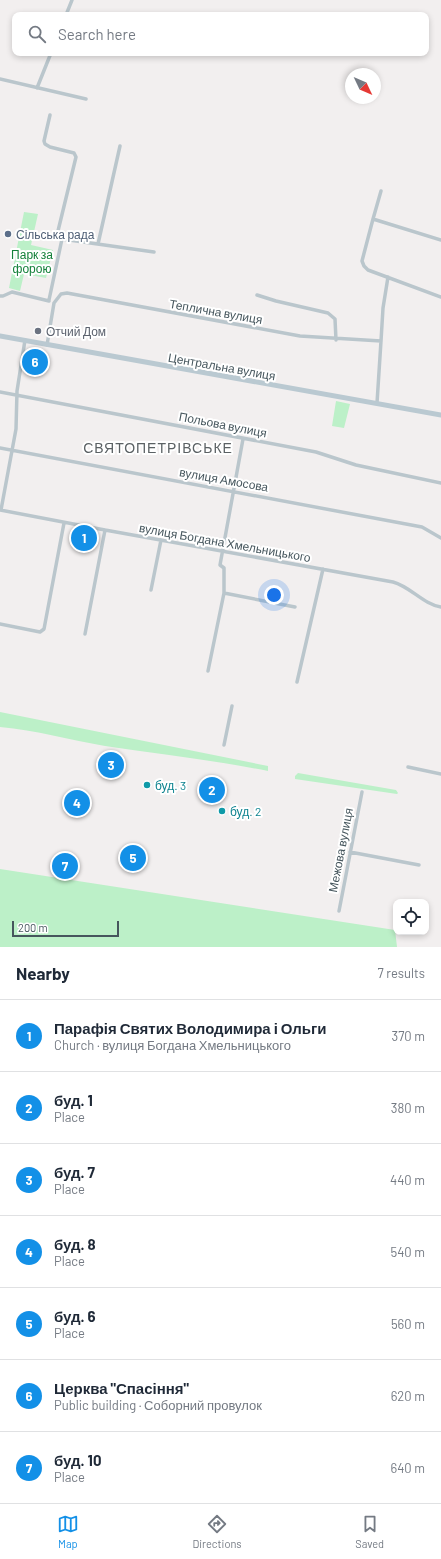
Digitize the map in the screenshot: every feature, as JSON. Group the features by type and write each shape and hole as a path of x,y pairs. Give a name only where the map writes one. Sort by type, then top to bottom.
{"main road":[{"name":"Центральна вулиця","path":"0,336 441,415"}],"street":[{"path":"67,12 72,0"},
{"path":"37,88 50,56"},
{"path":"0,79 86,99"},
{"path":"50,115 44,141 45,144 50,147 74,153 76,157 57,236 62,239 154,252"},
{"path":"98,244 120,146"},
{"path":"381,191 372,219 362,261 364,266 368,270 441,297"},
{"path":"372,219 441,240"},
{"path":"48,300 62,239"},
{"path":"377,403 383,308 388,277"},
{"path":"0,296 12,292 48,300 54,303 47,344"},
{"name":"Теплична вулиця","path":"54,303 61,294 67,293 300,336 336,340 381,342"},
{"path":"257,295 328,313 335,319 336,340"},
{"path":"1,510 17,418 17,395 25,340"},
{"name":"Польова вулиця","path":"0,392 316,452 356,465 441,483"},
{"path":"208,671 224,593 224,568 220,565 243,439"},
{"name":"вулиця Амосова","path":"0,448 422,526 441,538"},
{"name":"вулиця Богдана Хмельницького","path":"1,510 64,523 323,569 398,584 429,604 441,607"},
{"path":"0,624 40,632 44,629 64,523"},
{"path":"85,634 105,530"},
{"path":"151,590 160,540"},
{"path":"297,682 323,569"},
{"path":"224,593 295,607"},
{"path":"224,745 232,706"},
{"path":"408,767 441,774"},
{"name":"Межова вулиця","path":"339,911 362,792"},
{"path":"350,852 419,865"}],"green space":[{"name":"Парк за форою","path":"24,212 38,214 31,245 53,250 46,278 24,274 20,291 9,288"},
{"path":"336,401 350,404 344,428 332,426"},
{"path":"0,712 268,766 268,771 207,760 105,746 13,728 0,727"},
{"path":"298,773 396,790 398,793 295,779 295,776"},
{"path":"0,869 393,930 393,935 396,935 397,947 0,947"}],"place":[{"name":"Сільська рада","path":"8,234"},
{"name":"Отчий Дом","path":"38,331"},
{"name":"Церква \"Спасіння\"","path":"35,362"},
{"name":"Парафія Святих Володимира і Ольги","path":"84,538"},
{"name":"буд. 7","path":"111,765"},
{"name":"буд. 3","path":"147,785"},
{"name":"буд. 1","path":"212,790"},
{"name":"буд. 8","path":"77,803"},
{"name":"буд. 2","path":"222,811"},
{"name":"буд. 6","path":"133,858"},
{"name":"буд. 10","path":"65,866"}],"district":[{"name":"СВЯТОПЕТРІВСЬКЕ","path":"158,447"}]}
